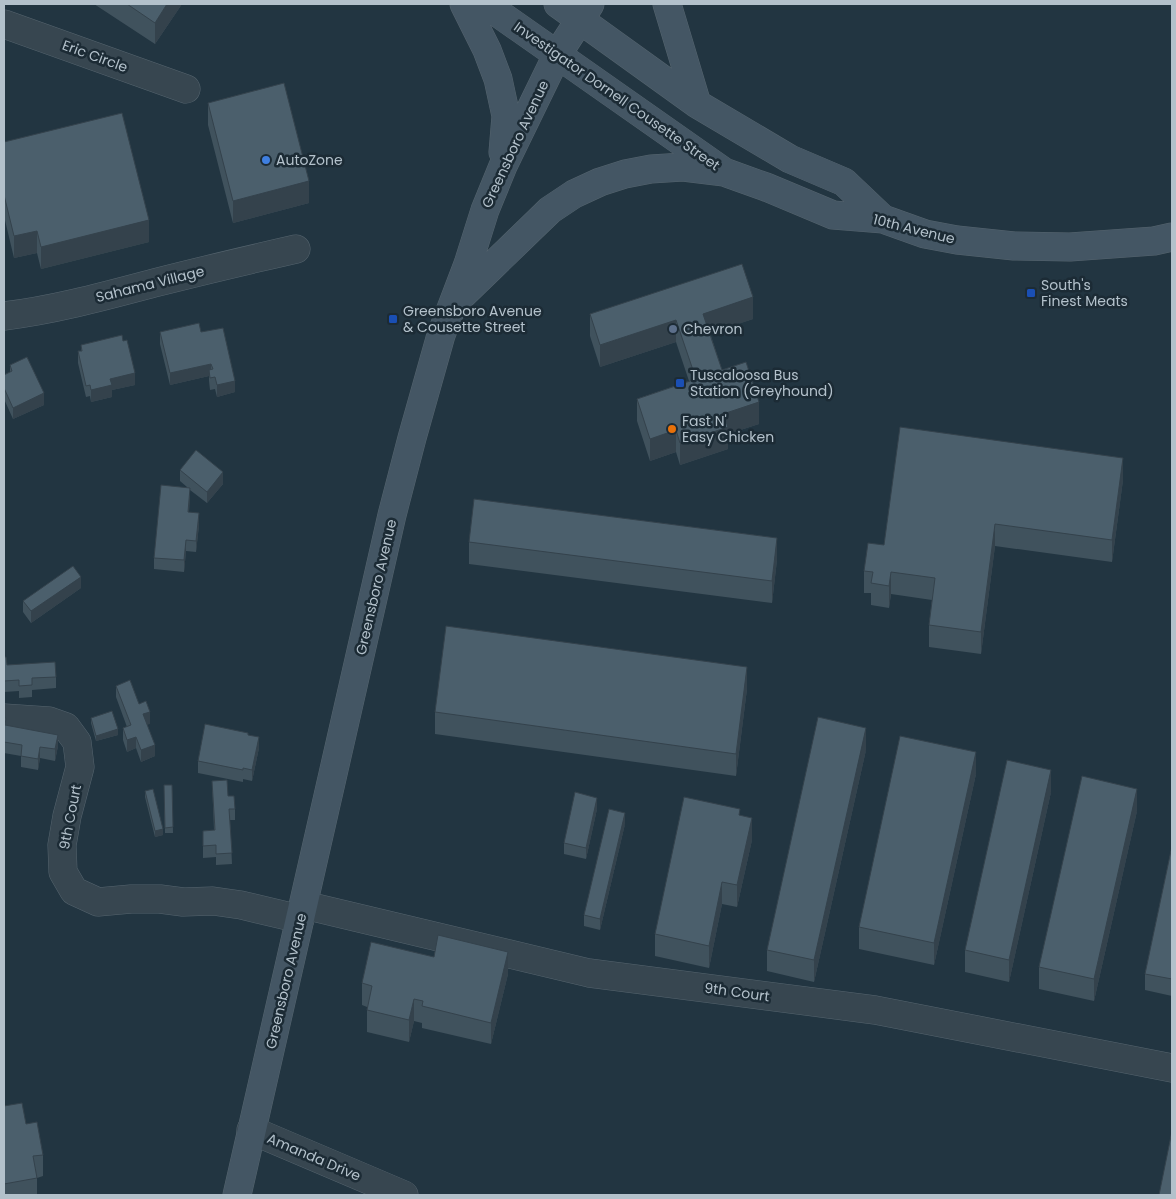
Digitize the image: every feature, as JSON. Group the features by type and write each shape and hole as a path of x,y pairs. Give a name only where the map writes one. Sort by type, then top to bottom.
{"main road":[{"path":"464,4 487,50 498,79 506,116 502,166"},
{"name":"Investigator Dornell Cousette Street","path":"485,4 724,172"},
{"path":"667,4 698,104"},
{"path":"576,9 698,104 790,159 844,182 883,219"},
{"name":"Greensboro Avenue","path":"237,1195 392,515 441,335 502,166 557,55 576,9"},
{"path":"453,304 550,210 574,194 600,182 625,174 651,169 682,168 724,172"},
{"name":"10th Avenue","path":"724,172 833,215 883,219 925,234 957,240 1014,246 1070,247 1154,241 1172,237"}],"street":[{"name":"Eric Circle","path":"4,24 186,89"},
{"name":"Sahama Village","path":"4,316 106,295 296,249"},
{"name":"9th Court","path":"4,718 49,721 66,727 77,742 80,767 67,816 62,845 63,872 74,891 98,902 131,899 160,899 183,902 213,901 302,912 590,972 875,1010 1172,1068"},
{"name":"Amanda Drive","path":"251,1130 404,1195"}],"building":[{"path":"127,4 167,4 155,23"},
{"path":"284,83 309,181 233,201 208,103"},
{"path":"122,113 149,220 41,247 37,231 14,236 4,195 4,142"},
{"path":"742,264 753,297 703,314 722,370 746,362 759,402 723,414 728,427 680,443 676,430 650,439 637,399 696,379 676,320 600,345 590,314"},
{"path":"199,323 201,332 223,328 235,381 217,385 215,377 210,378 209,370 213,369 211,364 170,373 160,332"},
{"path":"122,335 123,341 127,340 135,373 110,379 112,385 91,390 90,385 86,386 78,351 82,351 81,345"},
{"path":"27,357 44,393 13,408 4,388 4,375 12,371 10,365"},
{"path":"900,427 1123,458 1112,540 995,524 981,632 929,625 935,578 891,572 889,586 871,583 873,572 864,571 868,543 884,545"},
{"path":"196,450 223,472 207,492 180,470"},
{"path":"161,485 190,488 188,512 199,513 196,541 186,540 184,560 154,558"},
{"path":"474,499 777,538 772,581 469,542"},
{"path":"73,566 81,577 31,611 23,601"},
{"path":"446,626 747,667 736,754 435,712"},
{"path":"4,657 6,657 7,665 55,662 56,677 32,678 32,685 19,686 19,680 4,681"},
{"path":"130,680 139,704 146,701 150,712 143,714 155,745 141,750 136,737 127,740 123,728 131,725 116,686"},
{"path":"112,711 118,729 96,736 91,718"},
{"path":"818,717 866,728 814,960 767,950"},
{"path":"4,718 6,718 5,725 58,735 55,749 40,747 38,759 21,756 22,745 4,742"},
{"path":"205,724 259,737 252,770 198,761"},
{"path":"900,736 976,752 934,943 859,927"},
{"path":"1007,760 1051,770 1009,960 965,950"},
{"path":"1082,776 1137,789 1094,979 1039,967"},
{"path":"227,780 228,796 234,796 235,809 229,809 232,853 216,854 216,845 203,846 203,831 215,830 212,781"},
{"path":"164,785 172,785 173,827 165,828"},
{"path":"153,789 163,829 155,831 145,791"},
{"path":"575,792 597,798 586,848 564,843"},
{"path":"684,797 740,809 739,815 752,818 737,885 722,882 709,946 655,934"},
{"path":"609,809 625,813 600,919 584,915"},
{"path":"1172,846 1172,979 1145,974"},
{"path":"438,935 508,952 491,1023 422,1006 423,1001 414,999 409,1020 367,1010 372,986 362,983 371,942 434,957"},
{"path":"22,1103 26,1124 37,1122 43,1155 33,1156 37,1178 4,1184 4,1106"},
{"path":"1172,1131 1172,1195 1159,1195"}],"place":[{"name":"AutoZone","path":"266,160"},
{"name":"South's Finest Meats","path":"1031,293"},
{"name":"Greensboro Avenue & Cousette Street","path":"393,319"},
{"name":"Chevron","path":"673,329"},
{"name":"Tuscaloosa Bus Station (Greyhound)","path":"680,383"},
{"name":"Fast N' Easy Chicken","path":"672,429"}]}
